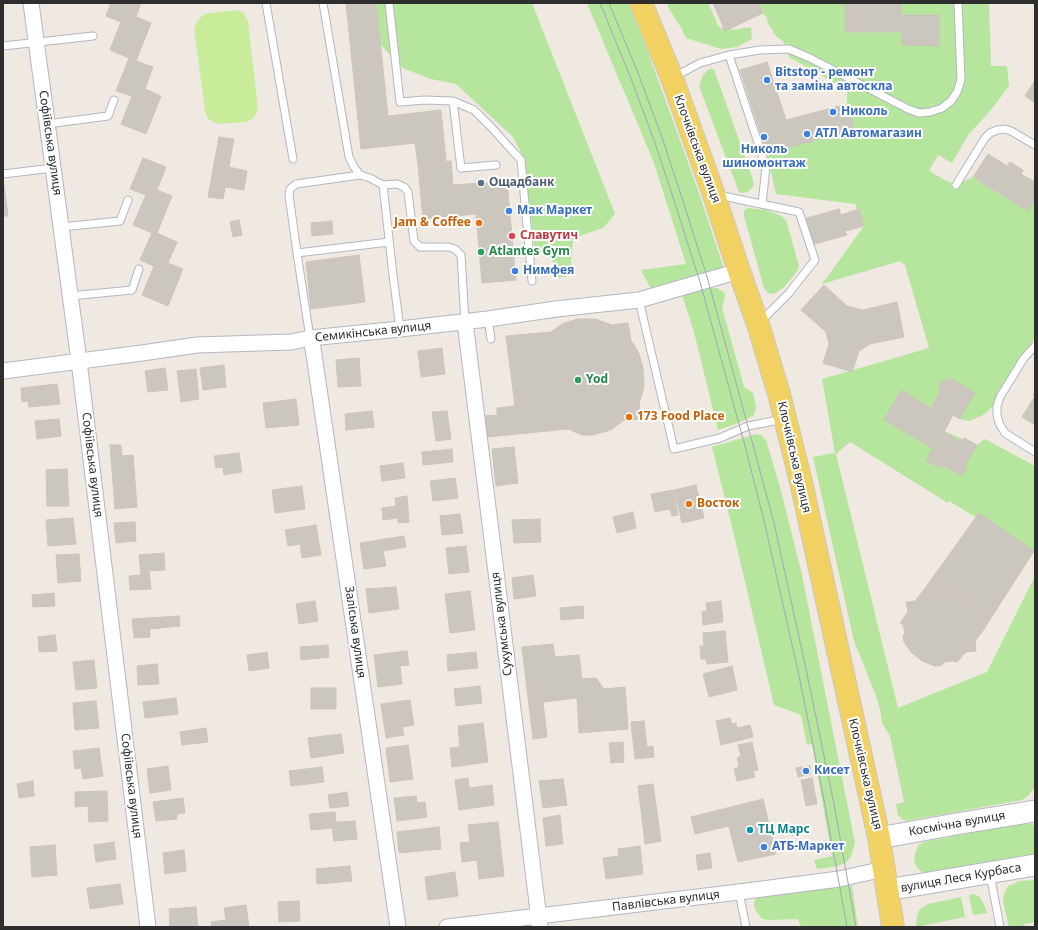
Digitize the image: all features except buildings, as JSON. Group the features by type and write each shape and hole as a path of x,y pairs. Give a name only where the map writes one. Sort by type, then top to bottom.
{"main road":[{"name":"Клочківська вулиця","path":"641,3 672,78 714,194 758,324 779,394 801,482 879,838 893,927"}],"street":[{"name":"Софіївська вулиця","path":"31,3 79,361 148,927"},
{"name":"Семикінська вулиця","path":"3,371 197,345 291,342 310,338 400,330 556,309 639,300 739,271"},
{"name":"Сухумська вулиця","path":"465,322 539,921"},
{"name":"Заліська вулиця","path":"310,338 316,364 398,927"},
{"name":"Космічна вулиця","path":"879,838 1035,811"},
{"name":"вулиця Леся Курбаса","path":"886,880 990,873 1035,865"},
{"name":"Павлівська вулиця","path":"447,927 539,921 839,879 886,880"}],"lane":[{"path":"266,3 293,160"},
{"path":"323,3 349,157 360,175"},
{"path":"389,3 400,102 425,100 453,101 474,110 521,160 532,280"},
{"path":"672,78 700,63 729,55 760,50 789,49 810,58 908,109 919,112 930,112 942,108 951,101 957,92 961,80 958,3"},
{"path":"3,46 93,36"},
{"path":"729,55 766,167 762,204"},
{"path":"47,124 108,116 114,100"},
{"path":"453,101 461,168 496,165"},
{"path":"956,185 985,138 990,133 1004,129 1011,131 1035,145"},
{"path":"3,174 53,168"},
{"path":"310,338 289,195 290,189 296,184 360,175 370,178 383,185 397,184 404,187 408,192 414,241 420,247 455,249 461,255 465,322"},
{"path":"383,185 400,330"},
{"path":"714,194 800,212 815,260 789,293 758,324"},
{"path":"61,227 120,221 128,200"},
{"path":"297,253 389,242"},
{"path":"70,296 132,290 139,269"},
{"path":"639,300 674,449 720,438 748,426 785,419"},
{"path":"488,319 491,339"},
{"path":"1035,346 1024,358 1000,397 997,406 999,423 1005,433 1035,452"},
{"path":"990,873 1000,927"},
{"path":"739,892 746,927"}],"green space":[{"path":"376,3 532,3 615,214 603,228 573,238 570,276 554,278 552,251 535,253 524,159 513,137 456,84 431,79 402,68 380,44"},
{"path":"587,3 628,3 640,30 698,190 726,275 654,295 641,270 686,264 654,163"},
{"path":"667,3 708,3 719,27 734,30 751,27 752,39 737,47 721,49 686,38"},
{"path":"759,3 989,3 991,66 1007,66 1009,86 991,110 968,135 952,163 938,155 929,171 956,185 973,177 1028,211 1035,199 1035,337 993,406 983,415 969,421 960,419 953,415 944,431 977,445 985,439 1035,466 1035,553 949,501 948,503 850,442 836,454 898,708 987,672 1035,576 1035,787 1029,795 1022,800 906,821 898,815 896,804 904,802 890,736 882,723 880,709 875,693 854,641 813,457 835,453 822,379 929,348 905,265 900,261 822,284 864,226 855,204 776,194 767,153 854,129 847,104 847,90 789,57 783,41 776,36"},
{"path":"237,10 244,13 248,22 258,108 254,118 246,122 218,124 208,119 205,111 194,28 198,20 204,14"},
{"path":"709,69 714,69 752,177 754,185 748,192 739,192 699,86 703,75"},
{"path":"747,208 767,210 781,216 787,223 799,266 792,278 776,293 768,293 764,288 744,216 744,211"},
{"path":"717,288 725,293 722,307 744,387 753,393 756,407 753,416 718,430 694,332 682,295"},
{"path":"756,434 761,435 766,440 780,487 802,575 855,843 851,856 847,862 838,866 817,869 814,860 832,856 812,744 807,745 801,715 774,705 712,447"},
{"path":"1020,823 1035,825 1035,855 928,875 919,870 915,864 914,858 916,850 919,845 924,842"},
{"path":"1035,880 1035,922 1024,924 1025,927 1009,927 1003,901 1004,894 1008,886 1020,881"},
{"path":"835,884 852,886 858,927 801,927 798,919 762,919 756,911 754,905 755,900 760,895"},
{"path":"974,894 981,899 987,913 973,915 969,895"},
{"path":"961,897 965,917 916,927 917,916 920,909 928,904"}],"tram line":[{"path":"600,3 630,76 673,197 700,282 745,446 765,525 798,671 824,800 847,927"},
{"path":"609,3 638,73 663,140 708,280 774,523 834,804 856,927"}],"place":[{"name":"Bitstop - ремонт та заміна автоскла","path":"767,80"},
{"name":"Николь","path":"833,112"},
{"name":"АТЛ Автомагазин","path":"807,134"},
{"name":"Николь шиномонтаж","path":"764,137"},
{"name":"Ощадбанк","path":"481,183"},
{"name":"Мак Маркет","path":"509,211"},
{"name":"Jam & Coffee","path":"479,223"},
{"name":"Славутич","path":"512,236"},
{"name":"Atlantes Gym","path":"481,252"},
{"name":"Нимфея","path":"515,271"},
{"name":"Yod","path":"578,380"},
{"name":"173 Food Place","path":"629,417"},
{"name":"Восток","path":"689,504"},
{"name":"Кисет","path":"806,771"},
{"name":"ТЦ Марс","path":"750,830"},
{"name":"АТБ-Маркет","path":"764,847"}]}
